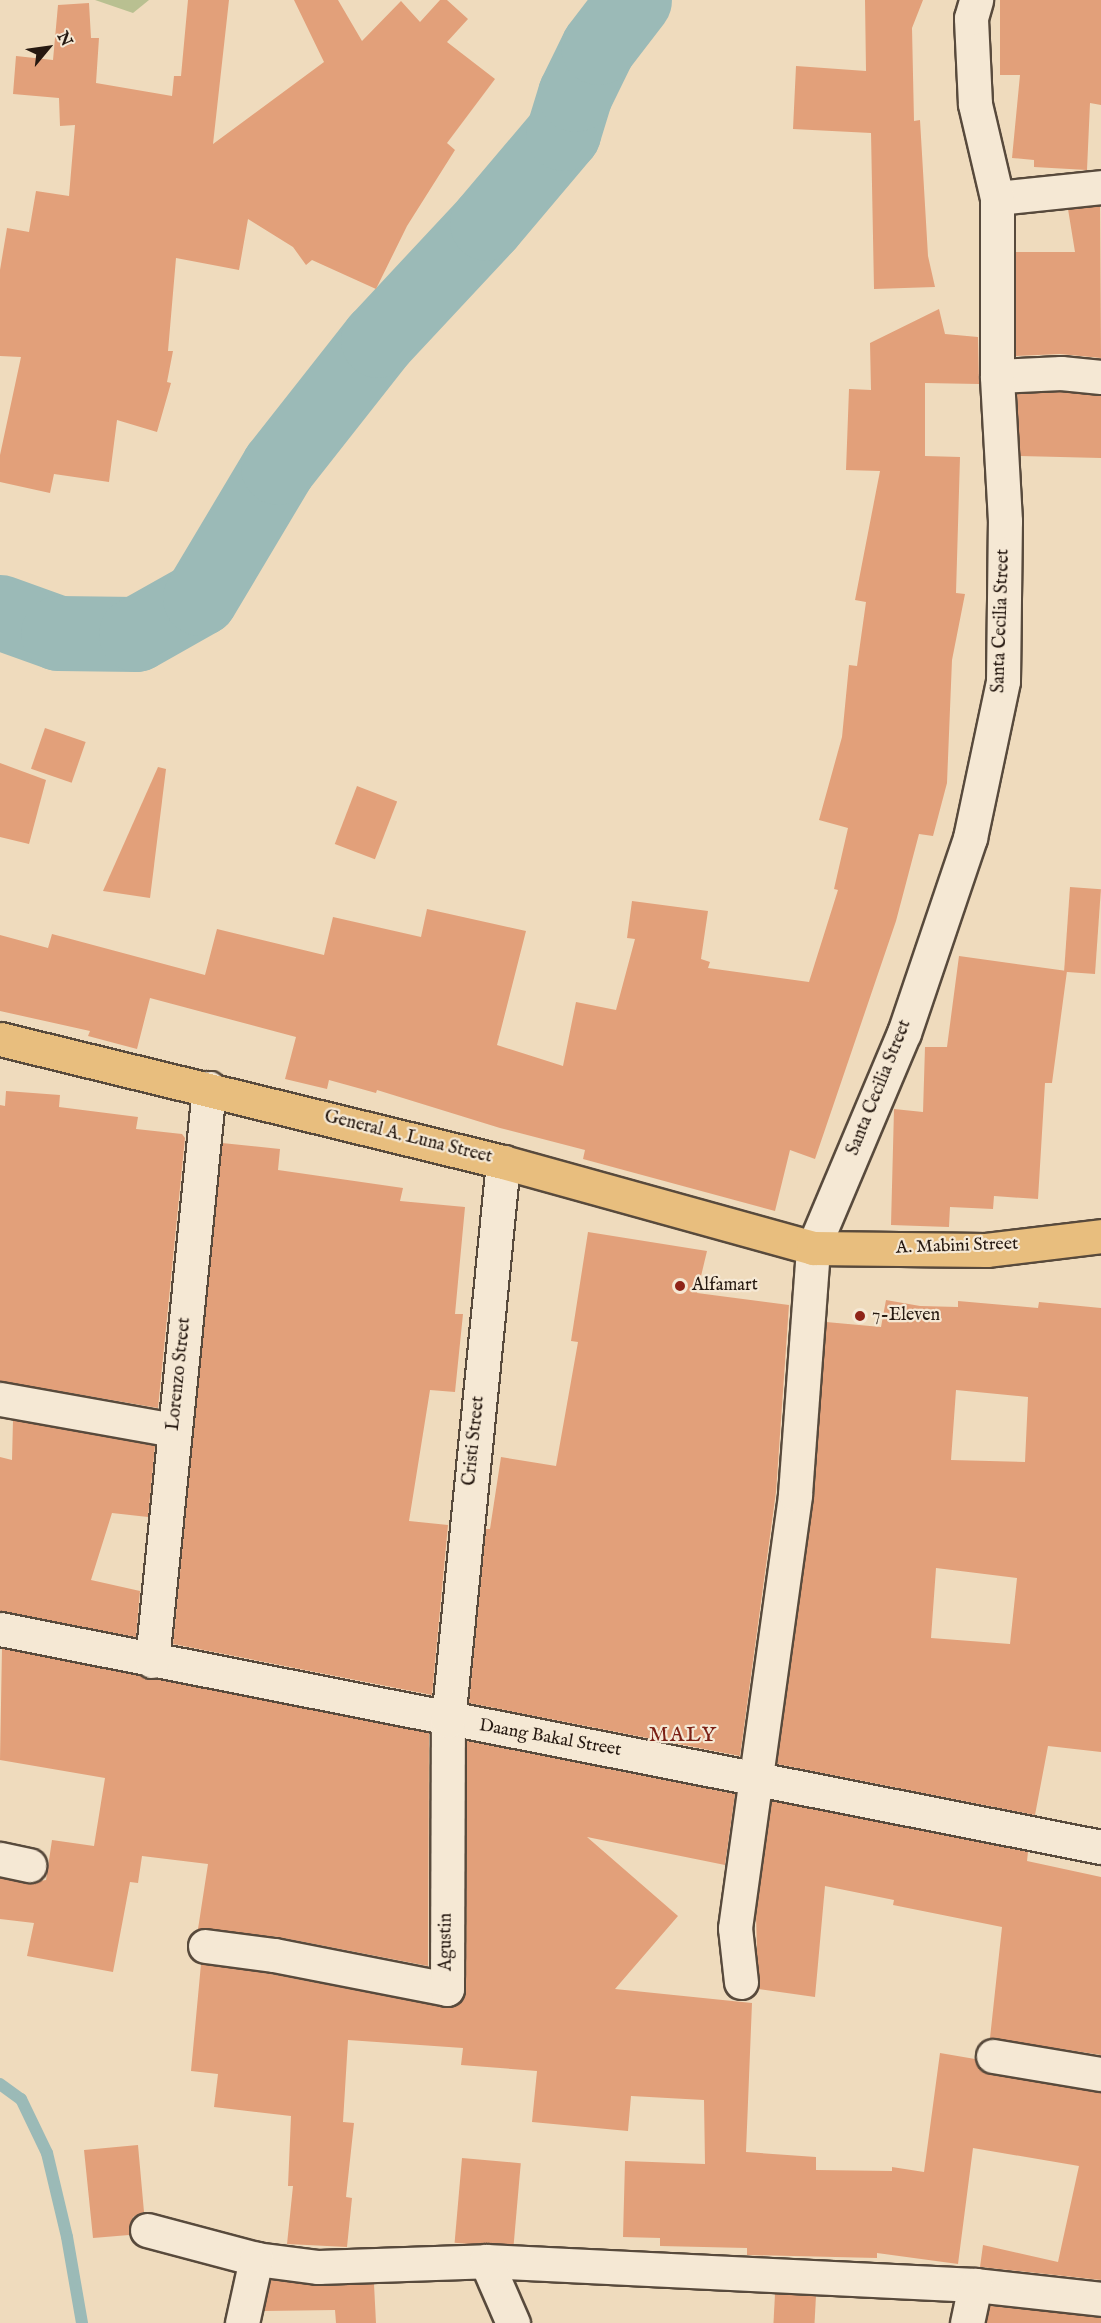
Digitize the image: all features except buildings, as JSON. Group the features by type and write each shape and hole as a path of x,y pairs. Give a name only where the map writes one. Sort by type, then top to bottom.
{"main road":[{"name":"General A. Luna Street","path":"0,1039 209,1088 503,1162 813,1248"},
{"name":"A. Mabini Street","path":"813,1248 986,1250 1101,1236"}],"street":[{"name":"Santa Cecilia Street","path":"741,1982 735,1928 753,1779 795,1494 813,1248 904,1033 969,838 1003,681 1005,521 997,376 997,198 975,104 971,18 976,0"},
{"path":"997,198 1101,187"},
{"path":"997,376 1061,373 1101,377"},
{"name":"Lorenzo Street","path":"152,1661 209,1088"},
{"name":"Cristi Street","path":"448,1720 503,1162"},
{"path":"0,1399 174,1430"},
{"name":"Daang Bakal Street","path":"0,1629 448,1720 1101,1847"},
{"name":"Agustin","path":"206,1946 274,1955 447,1989 448,1720"},
{"path":"993,2056 1101,2074"},
{"path":"147,2230 256,2259 318,2267 486,2261 975,2285 1101,2299"},
{"path":"243,2323 256,2259"},
{"path":"486,2261 513,2323"},
{"path":"967,2323 975,2285"}],"green space":[{"path":"95,0 149,0 133,13"}],"waterway":[{"path":"0,612 58,633 136,634 200,598 278,467 378,340 487,223 563,133 575,94 598,47 634,0"},
{"path":"0,2084 21,2099 47,2153 67,2237 82,2323"}],"place":[{"name":"Alfamart","path":"680,1286"},
{"name":"7-Eleven","path":"860,1316"}],"district":[{"name":"MALY","path":"683,1736"}]}
